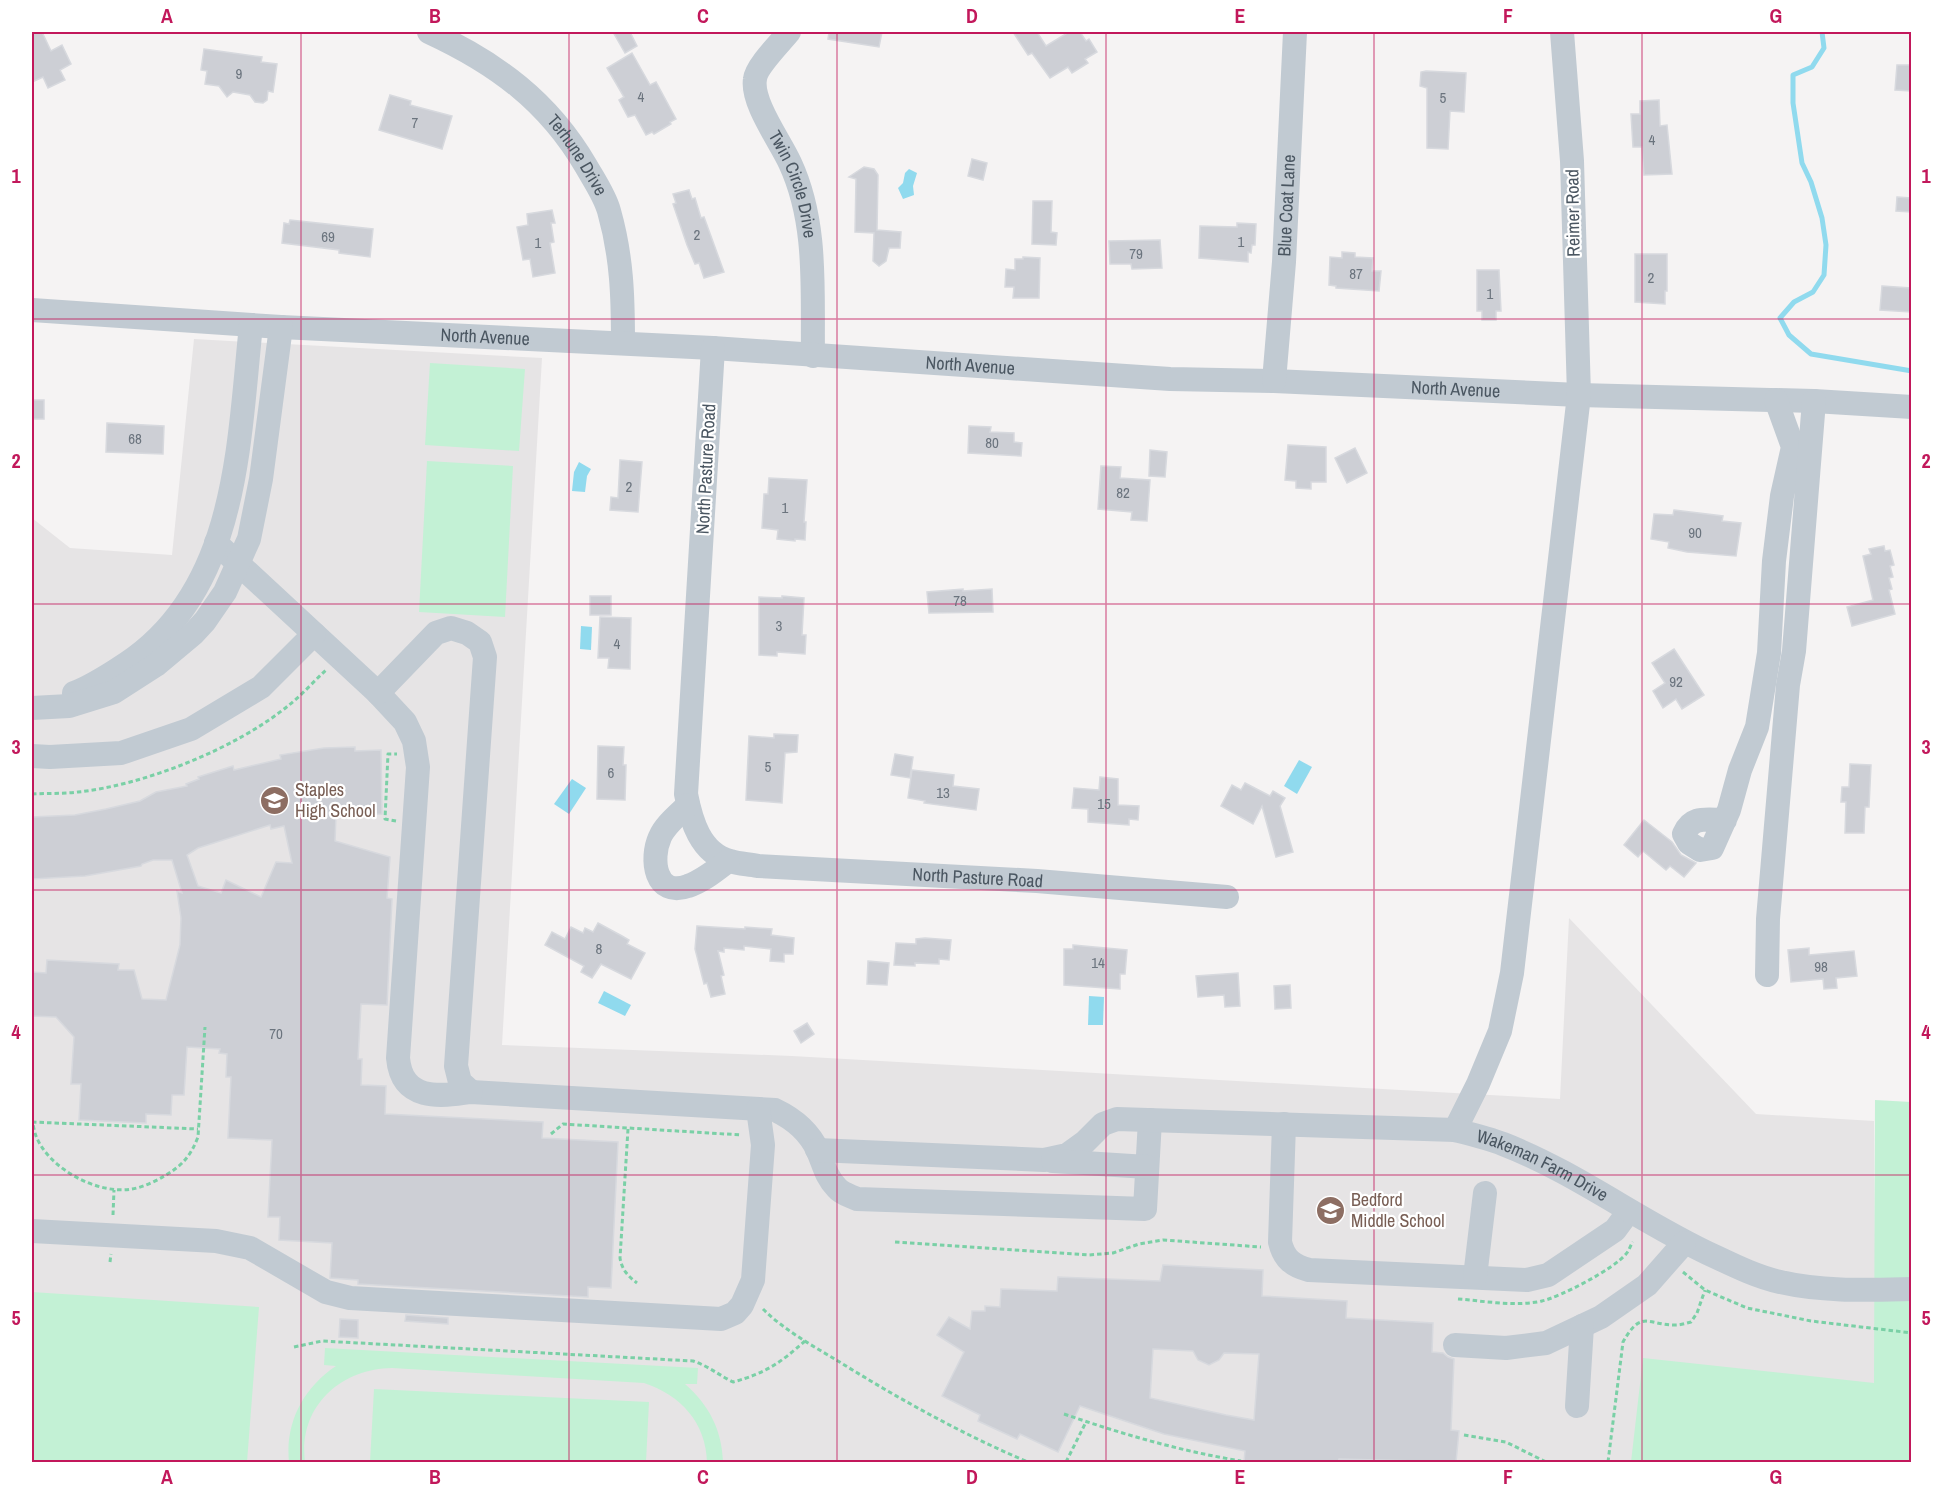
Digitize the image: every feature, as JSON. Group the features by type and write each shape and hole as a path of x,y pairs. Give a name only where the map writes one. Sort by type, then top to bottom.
{"street":[{"name":"Terhune Drive","path":"429,32 470,52 502,72 539,104 572,142 609,209 621,264 623,343"},
{"name":"Twin Circle Drive","path":"789,32 758,70 754,81 764,113 803,195 808,215 812,252 813,356"},
{"name":"Blue Coat Lane","path":"1274,381 1284,262 1294,32"},
{"name":"Reimer Road","path":"1455,1130 1478,1084 1500,1030 1512,973 1579,395 1572,161 1562,32"},
{"name":"North Avenue","path":"32,310 281,327 713,348 1170,379 1274,381 1579,395 1814,401 1911,407"},
{"path":"32,707 85,689 134,660 172,624 189,600 203,574 223,526 236,466 251,325"},
{"path":"32,707 69,706 114,693 156,665 205,621 225,592 249,539 261,479 281,327"},
{"name":"North Pasture Road","path":"713,348 686,794 691,821 702,840 713,852 728,861 758,866 1037,881 1227,897"},
{"path":"1725,820 1740,770 1757,727 1769,653 1774,561 1782,496 1793,447 1776,400"},
{"path":"1767,975 1768,919 1814,401"},
{"path":"216,543 378,693 405,722 414,741 418,767 399,1067 406,1084 440,1097 471,1092 760,1120 775,1110 791,1118 804,1130 817,1150 826,1174 838,1190 858,1199 1145,1209 1150,1119"},
{"path":"378,693 436,633 451,628 467,633 480,642 485,657 456,1066 460,1082 471,1092"},
{"path":"32,756 121,753 191,729 261,687 314,634"},
{"path":"688,805 660,836 655,855 656,872 661,882 671,887 687,887 728,861"},
{"name":"Wakeman Farm Drive","path":"1044,1160 1067,1155 1085,1142 1103,1124 1117,1119 1455,1130 1503,1143 1556,1170 1629,1211 1679,1249 1779,1281 1809,1287 1867,1290 1911,1289"},
{"path":"32,1231 216,1241 250,1248 326,1292 350,1298 721,1319 735,1313 748,1294 753,1280 763,1145 760,1120"},
{"path":"1284,1124 1280,1242 1290,1262 1309,1270 1527,1280 1548,1275 1615,1230 1629,1211"},
{"path":"817,1150 1147,1167"},
{"path":"1475,1277 1485,1193"},
{"path":"1455,1345 1506,1348 1546,1342 1601,1317 1647,1284 1679,1249"},
{"path":"1577,1406 1582,1326"}],"path":[{"path":"32,794 78,792 126,783 191,762 242,736 289,706 326,670 334,676"},
{"path":"399,821 385,819 388,753 400,754"},
{"path":"198,1129 32,1121 36,1138 48,1155 68,1173 91,1184 114,1190 133,1189 157,1180 178,1168 192,1153 198,1137 205,1027"},
{"path":"551,1134 563,1124 746,1136 760,1120"},
{"path":"628,1129 620,1258 627,1275 638,1283"},
{"path":"1450,1298 1522,1303 1541,1301 1570,1290 1615,1263 1625,1255 1636,1238"},
{"path":"896,1242 1089,1255 1113,1253 1139,1244 1163,1240 1264,1247"},
{"path":"1679,1249 1685,1262 1680,1270 1705,1290 1748,1308 1811,1321 1911,1334"},
{"path":"1608,1462 1623,1342 1628,1333 1638,1323 1652,1320 1676,1325 1691,1322 1697,1313 1705,1290"},
{"path":"748,1294 767,1313 805,1341 887,1391 993,1447 1028,1462"},
{"path":"294,1347 322,1341 693,1361 707,1366 733,1382 754,1376 782,1362 805,1341"},
{"path":"1064,1414 1143,1440 1241,1461"},
{"path":"1066,1462 1086,1422"},
{"path":"1464,1435 1506,1442 1545,1462"},
{"path":"1215,1457 1215,1462"}],"shaded area":[{"path":"194,339 542,358 502,1045 792,1056 1560,1099 1569,918 1756,1114 1874,1121 1876,1373 1863,1462 32,1462 32,518 70,548 172,555"}],"green space":[{"path":"430,363 525,369 519,451 425,445"},
{"path":"427,461 513,466 505,617 419,612"},
{"path":"1875,1100 1911,1102 1911,1462 1631,1462 1643,1358 1874,1383"},
{"path":"32,1292 259,1307 247,1462 32,1462"},
{"path":"325,1348 698,1368 697,1384 685,1384 701,1401 713,1419 720,1439 723,1462 707,1462 702,1435 689,1412 680,1403 657,1388 644,1383 392,1368 373,1370 355,1376 339,1384 326,1395 315,1409 308,1425 305,1462 289,1462 293,1420 314,1385 336,1366 324,1365"},
{"path":"374,1389 649,1402 646,1462 370,1462"}],"water":[{"path":"909,169 917,173 913,186 914,195 903,199 898,188 903,183 905,173"},
{"path":"579,462 591,469 587,476 585,492 572,491 574,472"},
{"path":"581,626 592,627 591,650 580,649"},
{"path":"1299,760 1312,767 1297,794 1284,786"},
{"path":"572,779 586,788 569,814 554,804"},
{"path":"604,991 631,1005 625,1016 598,1003"},
{"path":"1089,996 1104,997 1103,1025 1088,1025"}],"building":[{"path":"32,32 42,32 51,51 62,45 71,64 60,70 65,80 48,88 43,77 32,82"},
{"path":"613,32 630,32 637,46 625,53"},
{"path":"829,32 882,32 879,47 828,39"},
{"path":"1013,32 1037,32 1046,46 1069,32 1080,32 1086,41 1089,39 1097,52 1085,59 1088,63 1072,73 1068,67 1050,78 1032,53 1028,55"},
{"path":"204,49 262,57 261,62 277,64 273,92 268,91 267,100 263,103 255,102 250,95 233,92 227,97 219,86 205,84 207,71 201,70"},
{"path":"632,53 650,85 656,82 676,119 654,134 652,132 646,135 635,115 628,117 619,100 624,97 607,68"},
{"path":"1897,65 1911,65 1911,91 1895,90"},
{"path":"1421,72 1466,73 1464,112 1450,111 1448,149 1427,148 1427,88 1420,86"},
{"path":"390,95 411,101 410,105 452,116 442,149 379,130"},
{"path":"1659,100 1660,126 1667,125 1672,174 1644,175 1642,147 1633,147 1631,114 1640,114 1640,101"},
{"path":"972,159 987,163 983,180 968,176"},
{"path":"864,167 874,169 878,175 877,230 901,232 900,248 889,248 886,261 879,266 873,261 874,233 855,232 856,179 849,177"},
{"path":"689,190 692,199 695,198 701,218 704,217 724,272 704,278 699,263 695,264 687,245 673,204 676,203 673,194"},
{"path":"1897,197 1911,198 1911,212 1896,211"},
{"path":"1033,201 1052,201 1051,232 1057,233 1056,245 1032,244"},
{"path":"552,210 555,223 551,223 554,242 550,243 555,273 533,277 530,259 523,260 517,227 528,225 527,214"},
{"path":"290,220 373,229 370,257 339,253 339,250 282,243 284,223 289,224"},
{"path":"1237,223 1256,224 1255,245 1252,245 1251,253 1248,252 1248,262 1199,258 1200,226 1237,227"},
{"path":"1160,240 1162,268 1132,269 1131,264 1110,264 1109,241"},
{"path":"1342,252 1355,253 1355,257 1373,258 1372,271 1381,271 1379,291 1336,288 1336,286 1329,285 1330,257 1342,258"},
{"path":"1635,254 1667,254 1665,304 1635,302"},
{"path":"1023,257 1040,258 1039,298 1013,298 1014,287 1005,287 1006,269 1015,270 1015,259 1023,259"},
{"path":"1477,270 1499,270 1501,311 1496,311 1496,320 1482,320 1482,311 1477,311"},
{"path":"1882,286 1911,288 1911,312 1880,310"},
{"path":"32,400 44,400 44,419 32,419"},
{"path":"107,423 164,426 163,454 106,452"},
{"path":"969,426 991,427 990,432 1014,433 1014,442 1022,443 1021,456 968,453"},
{"path":"1288,445 1326,447 1326,482 1311,482 1311,489 1296,488 1296,481 1285,480"},
{"path":"1355,448 1367,473 1347,483 1335,458"},
{"path":"1150,450 1167,452 1165,477 1149,476"},
{"path":"620,460 642,462 638,512 610,510 611,497 618,498"},
{"path":"1101,466 1121,467 1120,478 1150,480 1147,521 1131,520 1132,512 1098,509"},
{"path":"769,478 807,480 805,540 777,539 778,530 762,528 764,494 768,494"},
{"path":"1674,510 1723,516 1722,521 1741,523 1736,556 1687,552 1668,548 1669,542 1651,539 1654,514 1673,515"},
{"path":"1884,546 1885,551 1890,550 1894,565 1890,566 1893,577 1889,578 1892,589 1889,590 1895,614 1852,626 1847,607 1873,600 1863,556 1871,554 1869,549"},
{"path":"963,589 963,591 992,589 993,612 929,613 927,592"},
{"path":"590,596 611,596 611,615 590,615"},
{"path":"782,596 804,598 802,635 806,635 805,654 777,652 777,656 759,655 759,597 782,598"},
{"path":"600,617 631,618 630,669 608,668 609,658 598,658"},
{"path":"1674,649 1704,695 1682,709 1676,699 1663,708 1653,691 1665,683 1652,663"},
{"path":"774,734 798,735 797,752 785,753 782,803 746,800 749,736 774,738"},
{"path":"598,746 624,747 625,800 597,799"},
{"path":"355,747 355,751 381,750 382,814 336,815 335,841 390,857 387,898 392,899 387,1005 361,1004 358,1059 362,1059 361,1085 386,1086 385,1114 543,1122 542,1138 618,1142 611,1288 588,1287 588,1297 358,1284 358,1280 330,1278 332,1243 279,1240 280,1217 268,1217 272,1140 228,1138 231,1077 226,1077 227,1054 219,1053 220,1049 187,1047 184,1095 172,1095 171,1115 146,1114 146,1123 79,1120 81,1084 71,1084 74,1037 56,1017 32,1016 32,972 46,973 47,960 119,964 118,970 134,970 142,999 166,1000 180,945 181,918 177,891 182,893 172,860 153,860 141,866 85,876 32,879 32,817 75,815 140,801 156,792 187,786 186,784 199,779 198,777 233,766 234,770 281,759 280,755 324,748","holes":["270,825 271,829 284,826 292,863 276,862 261,897 226,880 221,893 198,886 187,855 198,848"]},
{"path":"895,754 913,757 910,778 891,775"},
{"path":"1850,764 1871,765 1869,807 1865,807 1864,833 1845,833 1846,802 1841,802 1842,787 1849,787"},
{"path":"912,770 954,775 953,786 979,789 976,810 924,803 925,801 908,798"},
{"path":"1100,777 1118,779 1118,805 1139,806 1138,820 1129,819 1129,825 1088,822 1088,809 1072,808 1074,788 1099,790"},
{"path":"1245,783 1270,796 1273,791 1285,798 1280,806 1293,852 1276,857 1262,806 1253,824 1221,806 1232,785 1241,790"},
{"path":"1644,820 1672,842 1681,855 1696,863 1684,877 1670,866 1666,870 1643,851 1638,857 1624,845"},
{"path":"598,923 629,940 627,944 645,953 631,979 601,964 592,978 581,972 584,966 545,945 552,932 565,939 571,927 583,933 585,928 593,932"},
{"path":"697,926 772,929 771,935 794,938 793,954 784,954 784,962 770,961 771,949 744,946 744,950 724,948 724,952 718,951 724,975 721,976 725,994 711,997 707,983 704,984 695,949"},
{"path":"916,939 951,940 949,960 939,959 939,964 894,965 896,943 916,944"},
{"path":"1073,945 1127,950 1125,974 1120,974 1120,989 1064,985 1064,949 1073,949"},
{"path":"1809,948 1809,955 1854,951 1857,976 1836,978 1837,988 1824,989 1823,979 1791,982 1788,950"},
{"path":"868,961 889,963 887,985 867,984"},
{"path":"1238,973 1240,1006 1225,1007 1224,995 1198,997 1196,976"},
{"path":"1290,985 1291,1008 1275,1009 1274,986"},
{"path":"807,1023 814,1034 801,1043 794,1031"},
{"path":"1163,1265 1263,1270 1262,1296 1347,1301 1346,1318 1433,1323 1432,1352 1443,1353 1454,1359 1451,1430 1459,1431 1456,1462 1339,1459 1338,1462 1244,1462 1245,1451 1164,1434 1080,1406 1058,1452 1020,1434 1017,1439 978,1421 980,1415 942,1396 964,1352 937,1335 949,1317 970,1329 972,1311 985,1311 985,1306 1000,1307 1001,1289 1057,1291 1058,1277 1160,1281","holes":["1153,1349 1193,1351 1198,1360 1209,1365 1219,1360 1224,1353 1259,1354 1254,1420 1150,1398"]},
{"path":"406,1315 448,1318 448,1324 405,1321"},
{"path":"340,1319 358,1320 358,1338 339,1337"}],"waterway":[{"path":"1822,32 1824,48 1812,67 1793,75 1793,103 1802,163 1811,182 1822,218 1826,245 1824,275 1813,292 1794,302 1780,318 1789,335 1811,354 1912,371"}],"place":[{"name":"Staples High School","path":"274,800"},
{"name":"Bedford Middle School","path":"1330,1210"}]}
